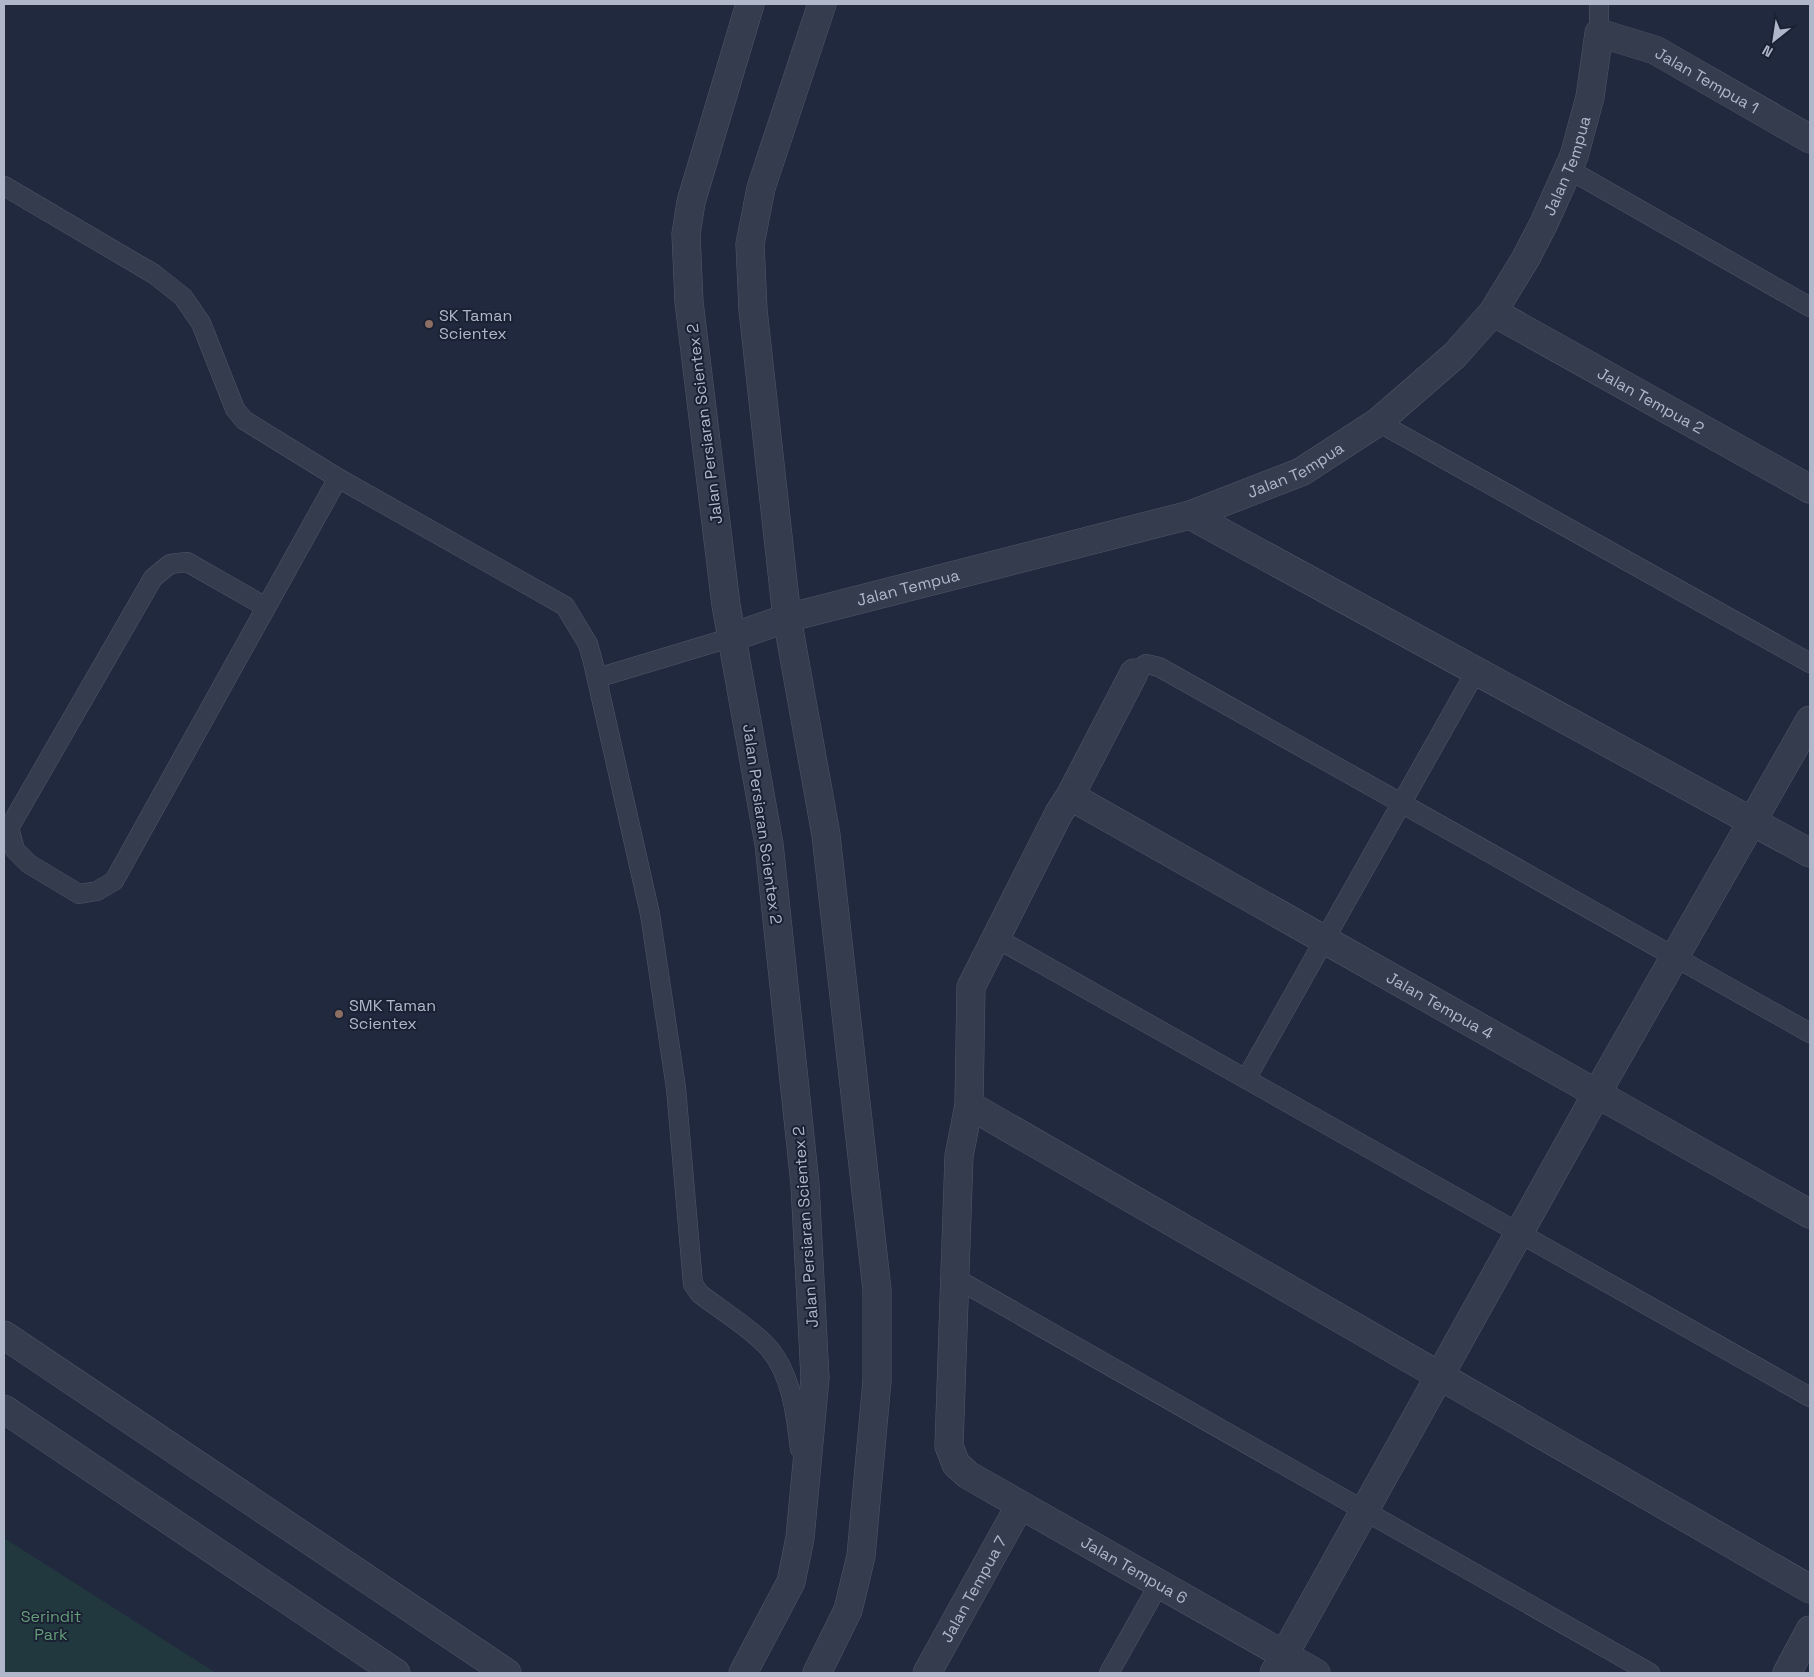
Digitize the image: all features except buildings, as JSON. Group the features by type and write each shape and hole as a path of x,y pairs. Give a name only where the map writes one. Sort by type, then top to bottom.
{"street":[{"name":"Jalan Persiaran Scientex 2","path":"743,1670 790,1582 800,1538 815,1378 805,1184 769,844 726,605 689,302 686,234 691,202 750,4"},
{"path":"817,1673 848,1610 861,1556 877,1381 877,1290 826,835 788,618 753,310 750,244 761,188 822,4"},
{"name":"Jalan Tempua","path":"733,637 788,618 1190,515 1301,472 1378,422 1455,355 1493,312 1544,223 1574,156 1590,97 1599,33"},
{"name":"Jalan Tempua 1","path":"1599,33 1655,50 1810,138"},
{"name":"Jalan Tempua 2","path":"1493,312 1810,489"},
{"path":"1190,515 1810,853"},
{"path":"955,1278 959,1156 969,1105 971,987 1059,813 1070,796 1134,673"},
{"path":"1279,1664 1597,1092 1754,822 1810,720"},
{"name":"Jalan Tempua 4","path":"1070,796 1810,1214"},
{"path":"969,1105 1810,1589"},
{"name":"Jalan Tempua 6","path":"955,1278 949,1446 956,1464 968,1475 1159,1584 1279,1664 1316,1673"},
{"path":"4,1335 507,1672"},
{"path":"4,1409 396,1673"},
{"name":"Jalan Tempua 7","path":"927,1673 1020,1505"},
{"path":"1787,1673 1810,1630"}],"lane":[{"name":"Jalan Tempua","path":"1599,4 1599,33"},
{"path":"1568,168 1810,307"},
{"path":"4,186 154,274 183,297 201,323 235,409 244,420 338,478 565,606 588,644 650,914 676,1088 693,1284 700,1294 765,1345 784,1372 796,1418 805,1489"},
{"path":"1378,422 1810,663"},
{"path":"266,607 187,562 170,564 153,578 9,828 15,850 29,864 80,894 97,891 114,881 338,478"},
{"path":"597,678 733,637"},
{"path":"1134,673 1146,664 1159,667 1810,1033"},
{"path":"1246,1079 1476,671"},
{"path":"996,938 1810,1397"},
{"path":"955,1278 1650,1673"},
{"path":"1109,1673 1159,1584"}],"green space":[{"name":"Serindit Park","path":"4,1538 216,1673 4,1673"}],"place":[{"name":"SK Taman Scientex","path":"429,324"},
{"name":"SMK Taman Scientex","path":"339,1014"}]}
